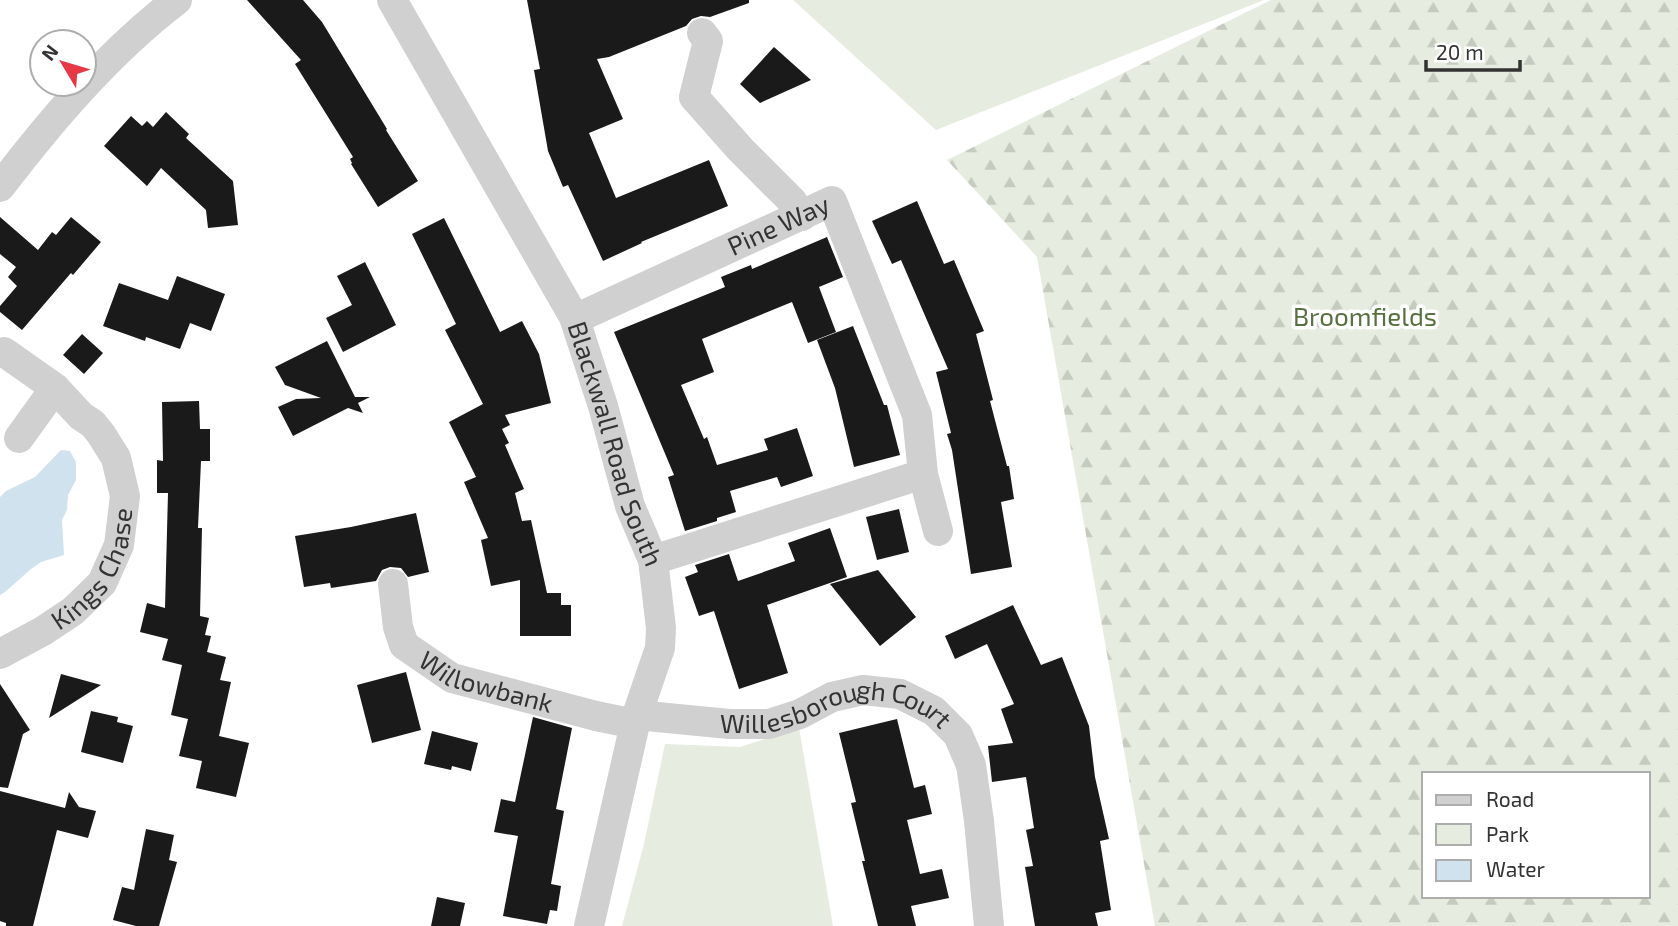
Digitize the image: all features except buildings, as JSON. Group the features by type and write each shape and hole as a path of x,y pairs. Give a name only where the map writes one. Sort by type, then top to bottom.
{"street":[{"path":"0,187 72,98 145,24 177,0"},
{"name":"Blackwall Road South","path":"392,0 575,319 603,406 630,506 653,560 660,649 636,720 589,926"},
{"path":"702,33 708,41 694,97 741,150 792,201 802,216"},
{"name":"Pine Way","path":"575,319 832,201 917,415 923,474 938,531"},
{"name":"Kings Chase","path":"0,654 73,611 102,583 119,545 125,496 116,458 93,424 80,416 55,388 4,352"},
{"path":"19,438 55,388"},
{"path":"653,560 923,474"},
{"name":"Willowbank","path":"393,584 398,627 404,645 452,678 596,716 636,720"},
{"name":"Willesborough Court","path":"636,720 769,724 800,714 832,696 863,690 900,694 934,711 958,735 971,765 989,926"}],"green space":[{"path":"793,0 1264,0 936,130"},
{"name":"Broomfields","path":"1271,0 1678,0 1678,926 1155,926 1037,257 947,160"},
{"path":"799,728 833,926 622,926 644,844 665,744 740,747"}],"water":[{"path":"61,450 70,451 76,462 76,480 68,495 67,510 62,520 64,555 41,562 0,595 0,497 6,491 35,477"}]}
